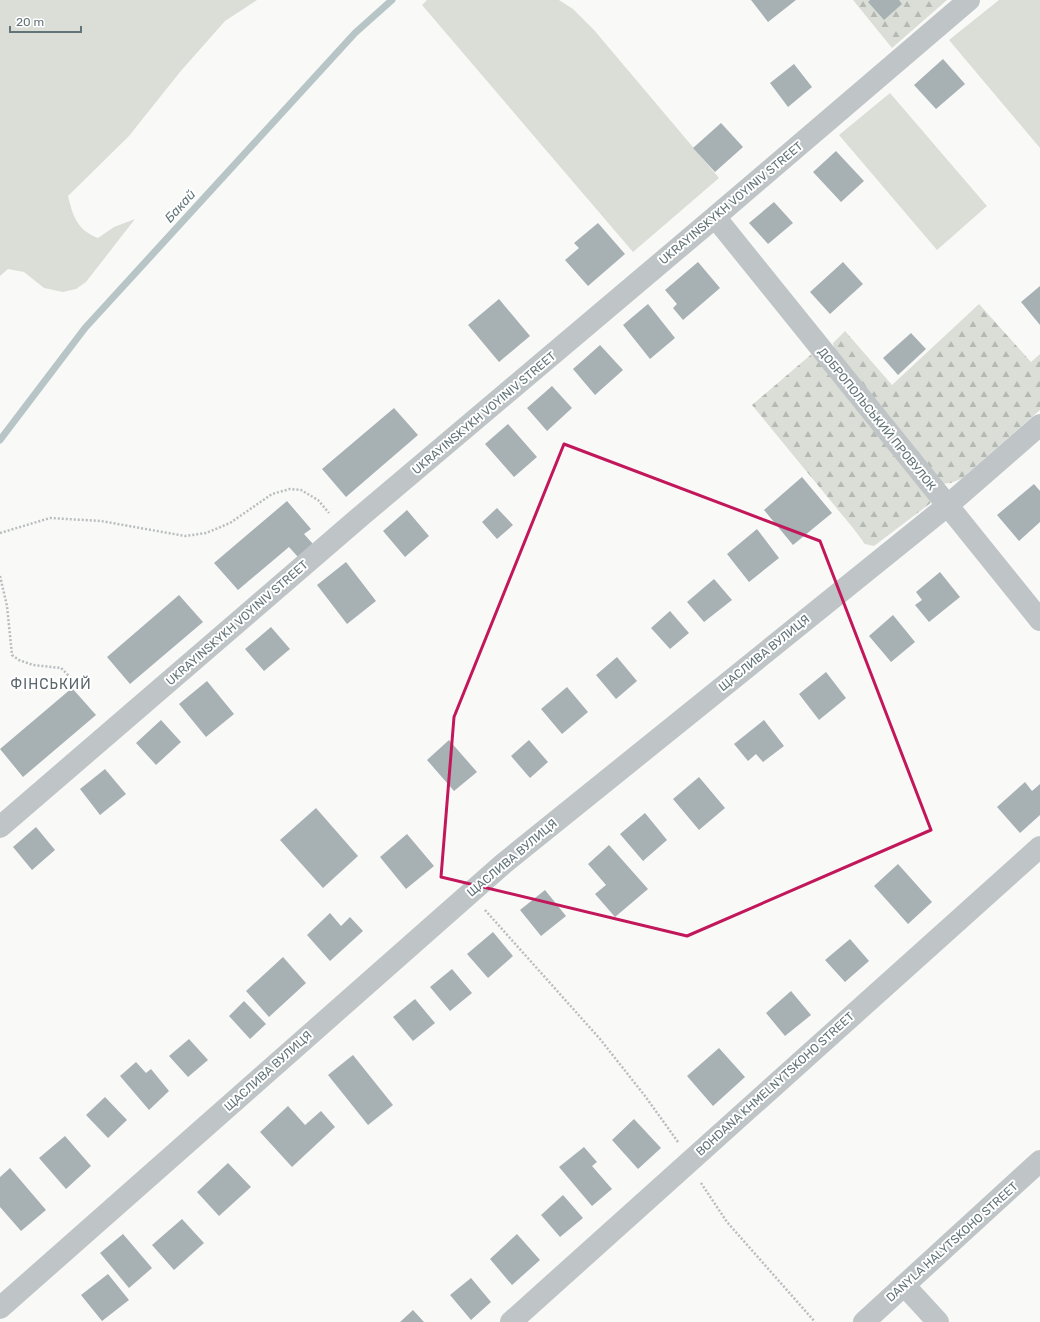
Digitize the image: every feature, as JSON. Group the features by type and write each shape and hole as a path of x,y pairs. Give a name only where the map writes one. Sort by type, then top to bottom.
{"street":[{"name":"UKRAYINSKYKH VOYINIV STREET","path":"0,827 343,532 715,218 969,0"},
{"name":"ДОБРОПОЛЬСЬКИЙ ПРОВУЛОК","path":"715,218 1040,620"},
{"name":"ЩАСЛИВА ВУЛИЦЯ","path":"0,1308 503,864 947,506 1040,425"},
{"name":"BOHDANA KHMELNYTSKOHO STREET","path":"511,1322 1040,847"},
{"name":"DANYLA HALYTSKOHO STREET","path":"864,1322 1040,1161"},
{"path":"904,1286 938,1322"}],"path":[{"path":"0,533 50,518 101,521 185,536 206,533 230,523 272,494 290,489 301,490 318,500 343,532"},
{"path":"0,576 7,606 12,654 19,660 33,665 60,668 70,677"},
{"path":"470,893 600,1039 645,1096 691,1160 697,1177 727,1222 815,1322"}],"highlighted area":[{"path":"564,444 820,541 931,830 687,936 441,877 454,717"}],"green space":[{"path":"0,0 257,0 225,21 180,72 129,136 68,196 77,222 85,231 98,238 114,227 135,219 86,282 76,289 63,292 44,288 24,272 8,269 0,276"},
{"path":"427,0 559,0 573,9 594,30 719,178 633,252 422,5"},
{"path":"853,0 947,0 892,48"},
{"path":"999,0 1040,0 1040,148 949,40"},
{"path":"890,93 987,206 937,250 839,135"},
{"path":"979,304 1031,362 1040,354 1040,410 961,479 951,483 941,484 835,352 833,343 845,331 892,385"},
{"path":"814,352 932,502 874,546 865,544 752,405"}],"building":[{"path":"751,0 796,0 768,22"},
{"path":"870,0 899,0 902,4 884,20 868,2"},
{"path":"943,59 965,84 936,109 914,85"},
{"path":"794,64 812,87 788,107 770,83"},
{"path":"721,123 743,147 715,172 693,148"},
{"path":"836,151 864,181 841,202 813,172"},
{"path":"774,202 793,223 768,244 749,223"},
{"path":"598,223 625,254 588,286 565,260 579,248 574,243"},
{"path":"698,262 720,288 683,320 673,308 677,304 665,290"},
{"path":"843,262 863,284 830,314 810,292"},
{"path":"1040,286 1040,325 1021,302"},
{"path":"499,299 530,336 499,362 468,325"},
{"path":"648,304 675,338 650,359 623,325"},
{"path":"911,333 926,349 898,375 883,358"},
{"path":"600,345 623,370 595,395 573,369"},
{"path":"552,386 572,408 547,431 527,408"},
{"path":"394,408 418,435 346,497 322,469"},
{"path":"508,424 537,457 514,477 485,444"},
{"path":"802,477 832,513 793,545 764,510"},
{"path":"1034,484 1040,491 1040,522 1019,541 997,515"},
{"path":"287,501 311,529 304,534 313,544 298,557 289,547 238,590 214,563"},
{"path":"497,508 513,525 497,539 482,522"},
{"path":"407,510 429,536 405,557 383,531"},
{"path":"757,529 779,558 749,582 727,554"},
{"path":"346,562 376,601 347,624 317,585"},
{"path":"940,572 960,597 929,622 915,605 922,600 916,592"},
{"path":"714,579 732,600 704,622 687,602"},
{"path":"179,595 203,622 130,684 107,657"},
{"path":"670,611 689,633 670,649 651,628"},
{"path":"893,615 915,642 891,662 869,636"},
{"path":"271,627 290,649 264,671 245,649"},
{"path":"617,657 637,681 616,699 596,675"},
{"path":"826,672 846,698 819,720 799,694"},
{"path":"207,681 234,714 206,737 179,704"},
{"path":"567,687 588,712 562,734 541,709"},
{"path":"72,688 96,715 23,777 0,749"},
{"path":"161,720 181,742 156,765 136,743"},
{"path":"764,720 784,746 763,762 756,754 748,761 734,744"},
{"path":"449,740 477,772 454,791 427,760"},
{"path":"529,740 548,762 530,778 511,756"},
{"path":"105,769 126,794 100,815 80,789"},
{"path":"699,777 725,808 699,830 673,799"},
{"path":"1025,782 1032,791 1040,784 1040,815 1020,833 997,807"},
{"path":"316,808 358,856 323,888 280,840"},
{"path":"645,813 667,840 643,861 620,834"},
{"path":"36,827 55,850 32,870 13,847"},
{"path":"407,834 434,866 406,889 380,857"},
{"path":"609,845 648,889 615,917 595,894 606,885 588,864"},
{"path":"898,864 932,902 908,924 874,886"},
{"path":"545,890 566,916 541,936 520,910"},
{"path":"330,913 341,926 350,917 363,931 330,961 307,935"},
{"path":"493,932 513,956 488,978 467,954"},
{"path":"850,939 869,961 845,982 825,960"},
{"path":"283,957 306,983 269,1017 246,991"},
{"path":"452,969 472,993 450,1011 430,987"},
{"path":"791,991 811,1015 785,1036 766,1013"},
{"path":"415,999 435,1023 413,1041 393,1017"},
{"path":"244,1001 266,1024 250,1039 229,1016"},
{"path":"189,1039 208,1060 188,1077 169,1056"},
{"path":"719,1048 745,1077 713,1106 687,1076"},
{"path":"353,1055 393,1105 368,1125 328,1075"},
{"path":"136,1062 146,1073 151,1069 169,1091 149,1110 120,1076"},
{"path":"105,1097 127,1120 108,1138 86,1115"},
{"path":"288,1106 305,1125 321,1111 335,1127 292,1167 260,1132"},
{"path":"634,1119 661,1148 638,1169 612,1140"},
{"path":"65,1136 91,1166 66,1189 39,1158"},
{"path":"584,1147 597,1162 592,1166 612,1189 592,1206 559,1167"},
{"path":"228,1163 251,1187 219,1216 197,1192"},
{"path":"10,1168 46,1210 21,1231 0,1207 0,1177"},
{"path":"563,1195 583,1218 560,1237 541,1215"},
{"path":"182,1219 204,1243 174,1270 152,1245"},
{"path":"123,1234 152,1268 129,1288 100,1253"},
{"path":"517,1234 540,1260 512,1285 490,1259"},
{"path":"108,1274 129,1300 102,1321 81,1295"},
{"path":"471,1278 491,1302 471,1320 450,1295"},
{"path":"413,1310 424,1322 400,1322"}],"waterway":[{"name":"Бакай","path":"0,440 85,328 355,33 392,0"}],"district":[{"name":"ФІНСЬКИЙ","path":"51,684"}]}
